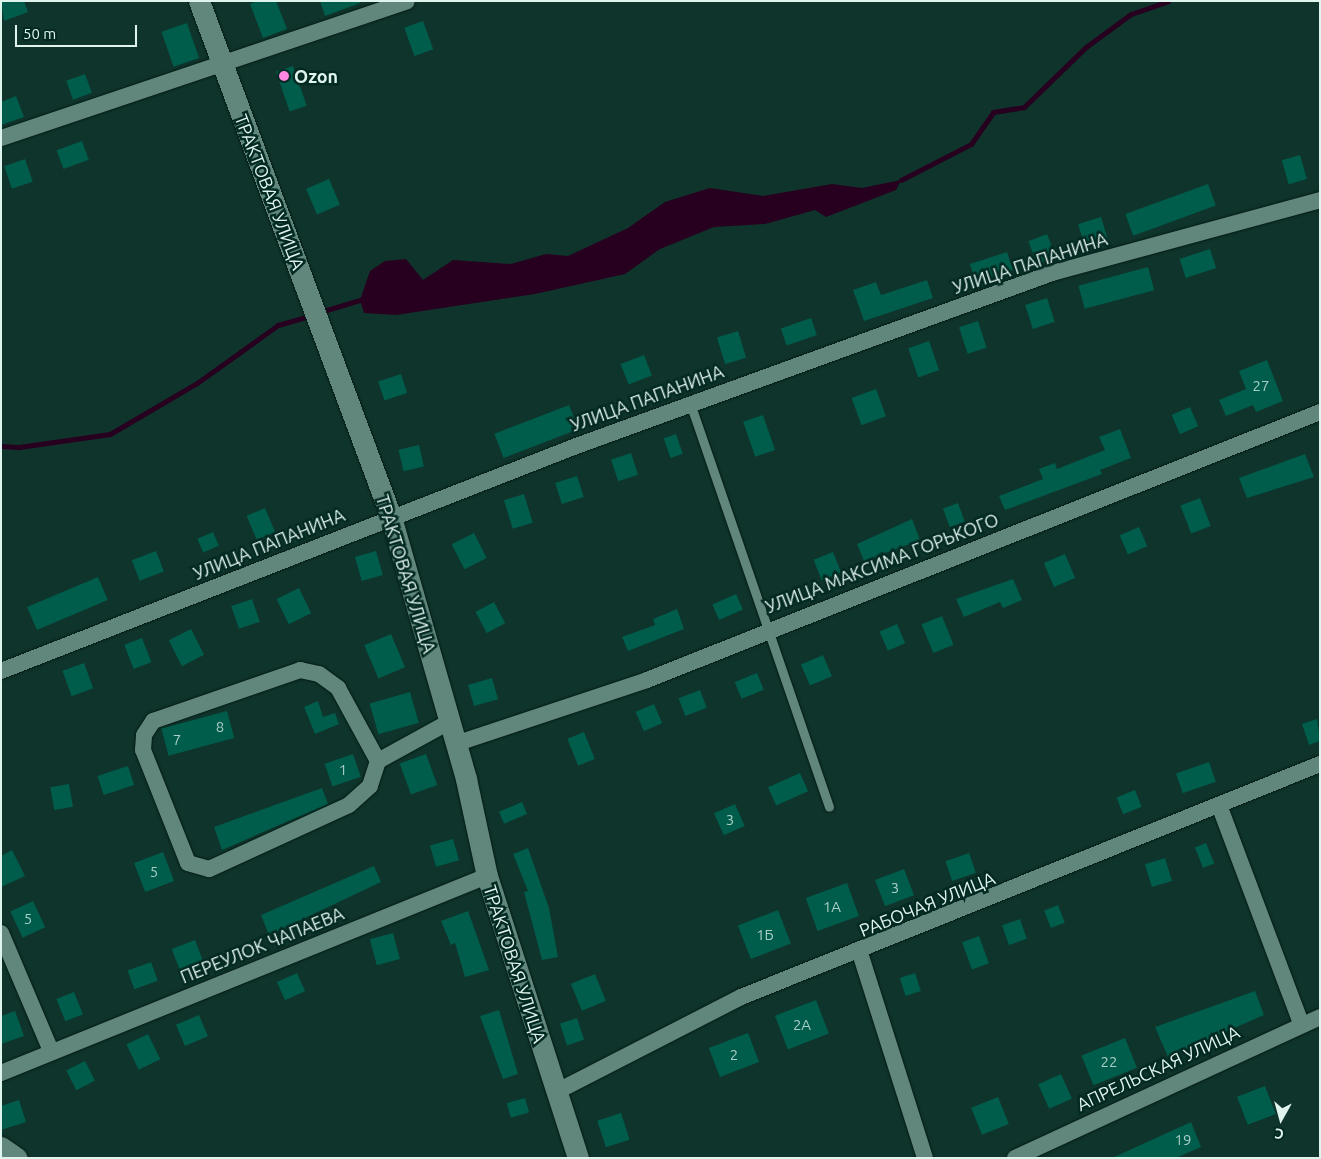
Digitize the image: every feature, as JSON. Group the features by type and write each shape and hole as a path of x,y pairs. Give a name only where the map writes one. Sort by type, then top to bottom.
{"street":[{"name":"ТРАКТОВАЯ УЛИЦА","path":"199,1 391,517 455,744 487,876 578,1158"},
{"path":"1,138 221,62 407,1"},
{"name":"УЛИЦА ПАПАНИНА","path":"1,671 391,517 690,403 1052,273 1320,200"},
{"name":"УЛИЦА МАКСИМА ГОРЬКОГО","path":"455,744 647,680 770,628 1320,412"},
{"path":"378,762 338,688 319,674 300,670 153,721 144,735 142,750 188,863 209,870 349,805 370,786 378,762 449,722"},
{"name":"РАБОЧАЯ УЛИЦА","path":"556,1092 741,997 860,953 1320,764"},
{"path":"1218,805 1301,1022"},
{"name":"ПЕРЕУЛОК ЧАПАЕВА","path":"1,1072 487,876"},
{"path":"1,933 51,1051"},
{"path":"860,953 925,1158"},
{"name":"АПРЕЛЬСКАЯ УЛИЦА","path":"1015,1158 1301,1022 1320,1017"},
{"path":"1,1147 17,1158"}],"lane":[{"path":"690,403 770,628 829,808"}],"shaded area":[{"path":"901,180 896,190 826,217 815,210 765,224 714,227 660,249 625,274 535,294 396,315 364,313 360,300 370,271 385,261 406,259 423,280 453,260 511,264 546,254 568,256 628,228 665,202 710,188 763,196 832,184 862,188"}],"building":[{"path":"1,1 24,1 28,12 4,21"},
{"path":"258,1 276,1 287,29 263,38 250,4"},
{"path":"320,1 360,1 360,3 325,16"},
{"path":"423,21 433,49 414,56 404,28"},
{"path":"187,23 199,58 174,67 161,32"},
{"path":"293,66 307,106 290,112 276,72"},
{"path":"85,74 92,93 73,100 66,81"},
{"path":"16,96 24,117 1,125 1,102"},
{"path":"82,141 89,160 63,169 57,150"},
{"path":"1300,155 1307,179 1289,184 1282,160"},
{"path":"25,159 33,182 12,189 4,166"},
{"path":"329,179 340,205 317,215 306,189"},
{"path":"1208,184 1216,206 1133,236 1125,214"},
{"path":"1101,217 1108,240 1085,247 1078,224"},
{"path":"1047,234 1056,257 1037,265 1028,241"},
{"path":"1210,249 1216,268 1186,278 1180,259"},
{"path":"1007,252 1013,270 976,282 970,264"},
{"path":"1148,267 1154,290 1085,309 1078,286"},
{"path":"927,280 933,298 864,321 853,290 876,282 881,295"},
{"path":"1047,298 1055,322 1033,329 1025,305"},
{"path":"811,318 817,335 787,345 781,328"},
{"path":"978,321 987,348 968,354 959,327"},
{"path":"738,331 746,358 725,364 717,337"},
{"path":"929,341 939,370 918,377 908,348"},
{"path":"644,355 652,376 629,384 621,364"},
{"path":"1267,360 1283,401 1256,412 1253,405 1226,416 1219,400 1246,389 1239,371"},
{"path":"401,374 407,393 384,400 378,381"},
{"path":"876,389 886,416 861,425 852,398"},
{"path":"569,405 578,429 504,458 494,434"},
{"path":"1190,407 1198,426 1180,434 1172,415"},
{"path":"763,415 775,450 755,457 743,422"},
{"path":"1120,429 1131,458 1100,470 1102,474 1005,510 999,496 1043,479 1039,469 1055,463 1057,469 1105,450 1099,437"},
{"path":"676,434 683,454 671,458 664,438"},
{"path":"419,445 424,466 403,471 399,450"},
{"path":"631,453 638,475 618,481 611,459"},
{"path":"1305,454 1314,477 1247,498 1239,478"},
{"path":"577,476 584,497 562,504 555,483"},
{"path":"524,494 533,523 513,529 504,500"},
{"path":"1200,498 1211,526 1191,534 1180,506"},
{"path":"958,503 965,522 950,527 943,508"},
{"path":"265,508 275,532 257,540 247,516"},
{"path":"912,519 920,540 864,561 857,544"},
{"path":"1139,527 1147,546 1128,555 1120,535"},
{"path":"213,532 219,546 203,552 197,539"},
{"path":"474,533 487,558 464,569 452,544"},
{"path":"156,551 164,572 140,581 132,560"},
{"path":"376,551 383,575 362,581 355,557"},
{"path":"833,552 841,572 822,580 814,560"},
{"path":"1065,554 1075,578 1054,587 1044,563"},
{"path":"98,577 108,600 37,630 27,607"},
{"path":"1013,579 1022,600 1003,608 1000,602 964,617 956,599"},
{"path":"299,588 311,613 289,624 277,599"},
{"path":"736,594 743,610 719,620 712,605"},
{"path":"252,599 260,622 239,629 231,606"},
{"path":"494,602 505,623 487,633 475,612"},
{"path":"677,609 684,629 628,651 622,637 655,625 653,619"},
{"path":"942,616 954,645 933,653 922,624"},
{"path":"897,624 905,643 888,651 880,631"},
{"path":"191,629 204,655 182,666 169,640"},
{"path":"391,634 405,667 378,678 364,645"},
{"path":"142,638 151,662 134,669 124,645"},
{"path":"823,655 832,676 810,686 801,664"},
{"path":"84,663 93,688 72,696 62,671"},
{"path":"757,673 764,690 741,699 735,682"},
{"path":"492,678 498,699 474,706 468,685"},
{"path":"700,690 707,708 685,716 679,698"},
{"path":"410,692 419,723 378,734 370,704"},
{"path":"318,701 323,717 335,713 339,724 315,734 304,707"},
{"path":"654,704 662,723 644,731 636,712"},
{"path":"227,711 234,738 169,756 161,729"},
{"path":"1317,719 1320,741 1309,745 1302,724"},
{"path":"584,732 595,759 578,766 567,739"},
{"path":"353,754 361,777 332,786 325,764"},
{"path":"426,754 437,785 411,795 400,764"},
{"path":"1209,762 1216,782 1183,793 1176,773"},
{"path":"128,766 134,785 104,795 98,776"},
{"path":"800,773 808,791 776,806 768,787"},
{"path":"69,784 73,807 54,810 50,787"},
{"path":"322,788 328,804 222,850 214,827"},
{"path":"1135,790 1142,807 1123,814 1116,797"},
{"path":"522,802 527,814 504,824 499,812"},
{"path":"735,804 745,826 724,835 714,813"},
{"path":"453,839 459,860 436,867 430,846"},
{"path":"1206,843 1214,863 1203,868 1195,847"},
{"path":"528,848 549,908 558,957 542,960 524,892 528,891 513,854"},
{"path":"12,850 25,876 1,887 1,856"},
{"path":"163,852 174,881 145,892 134,863"},
{"path":"969,853 976,873 952,881 945,861"},
{"path":"1165,858 1172,881 1152,887 1145,864"},
{"path":"374,866 381,882 269,935 261,915"},
{"path":"904,869 914,895 885,906 875,880"},
{"path":"847,883 859,916 818,931 806,898"},
{"path":"33,901 45,927 23,938 10,912"},
{"path":"1058,905 1065,923 1051,928 1044,910"},
{"path":"778,910 791,944 751,959 738,925"},
{"path":"468,911 489,970 465,977 455,943 451,945 441,921"},
{"path":"1020,919 1027,939 1009,945 1002,925"},
{"path":"393,933 400,959 377,965 370,939"},
{"path":"979,936 989,963 972,969 962,942"},
{"path":"195,940 203,961 180,969 172,949"},
{"path":"151,962 158,981 134,989 128,971"},
{"path":"297,973 305,991 285,1000 277,982"},
{"path":"915,973 921,991 906,996 900,978"},
{"path":"595,974 606,1001 582,1011 571,984"},
{"path":"1255,991 1264,1015 1168,1057 1155,1027"},
{"path":"74,992 83,1014 65,1021 56,999"},
{"path":"816,1000 829,1034 788,1049 775,1016"},
{"path":"499,1010 518,1074 503,1079 480,1016"},
{"path":"15,1011 24,1036 1,1044 1,1016"},
{"path":"199,1015 208,1036 185,1046 176,1025"},
{"path":"577,1018 584,1040 567,1045 560,1024"},
{"path":"748,1033 759,1062 720,1077 709,1048"},
{"path":"148,1034 160,1059 139,1070 126,1045"},
{"path":"1125,1038 1137,1068 1093,1085 1081,1056"},
{"path":"85,1061 95,1081 76,1090 66,1071"},
{"path":"1061,1074 1072,1099 1049,1109 1038,1084"},
{"path":"1265,1086 1276,1114 1248,1125 1237,1097"},
{"path":"998,1097 1009,1124 982,1135 971,1108"},
{"path":"525,1098 529,1112 511,1118 507,1103"},
{"path":"19,1100 26,1122 1,1130 1,1106"},
{"path":"621,1113 630,1140 606,1147 597,1121"},
{"path":"1191,1122 1201,1147 1176,1158 1112,1158"}],"waterway":[{"path":"901,180 971,144 993,112 1024,107 1086,47 1131,14 1168,1"},
{"path":"320,312 360,300"},
{"path":"1,446 19,447 110,434 197,383 278,325 312,315"}],"place":[{"name":"Ozon","path":"284,76"}]}
